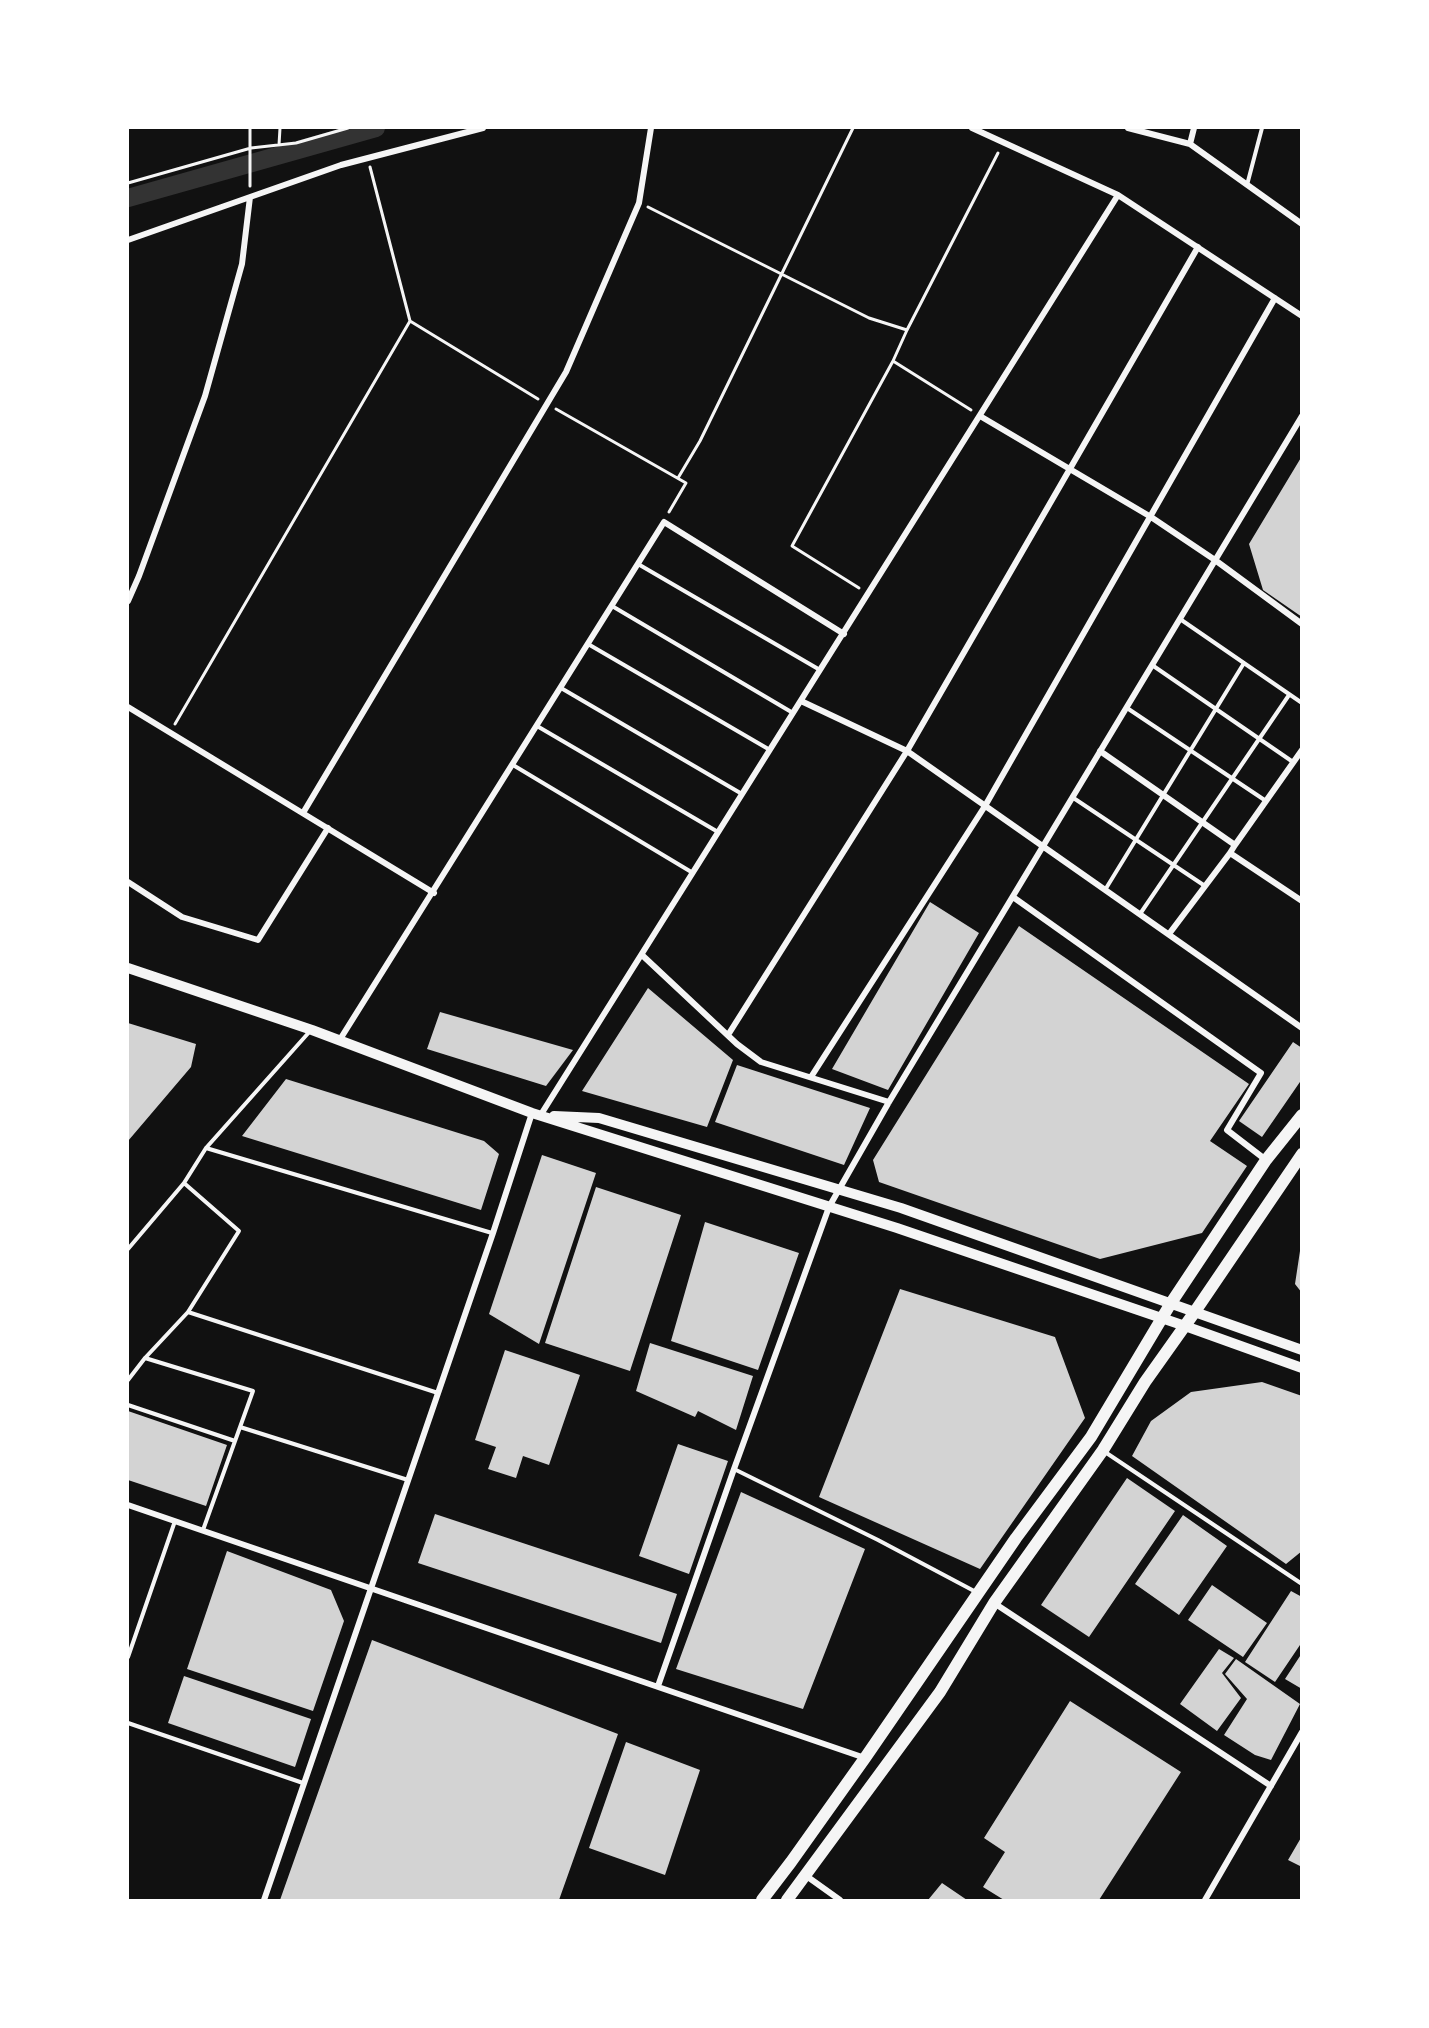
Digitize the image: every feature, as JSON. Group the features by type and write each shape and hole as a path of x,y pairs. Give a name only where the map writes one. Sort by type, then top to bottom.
{"main road":[{"path":"128,968 312,1030 536,1114 897,1228 1302,1368"},
{"path":"536,1114 599,1118 901,1208 1302,1350"},
{"path":"762,1900 865,1758 1016,1538 1091,1437 1171,1303 1266,1160 1302,1115"},
{"path":"787,1900 940,1692 994,1603 1103,1450 1145,1382 1302,1154"}],"street":[{"path":"128,240 341,165 483,128"},
{"path":"303,813 566,372 639,203 651,128"},
{"path":"972,128 1118,195 1302,316"},
{"path":"1128,128 1190,144 1302,224"},
{"path":"1190,144 1194,128"},
{"path":"264,1900 536,1114 642,955 1118,195"},
{"path":"128,601 205,396 242,264 250,197"},
{"path":"728,1035 907,751 1198,248"},
{"path":"811,1077 985,806 1275,298"},
{"path":"980,416 1151,517 1215,560 1302,624"},
{"path":"658,1686 829,1207 889,1102 1302,416"},
{"path":"339,1041 434,893 664,522 843,634"},
{"path":"801,701 907,751 1302,1028"},
{"path":"128,707 434,893"},
{"path":"1169,934 1230,853 1302,750"},
{"path":"1100,751 1235,845"},
{"path":"128,882 182,917 258,940 328,828"},
{"path":"1230,853 1302,901"},
{"path":"1013,897 1261,1073 1227,1130 1266,1160"},
{"path":"642,955 728,1035 761,1062 889,1102"},
{"path":"128,1504 865,1758"},
{"path":"994,1603 1271,1786"},
{"path":"1205,1900 1302,1732"},
{"path":"805,1875 840,1900"}],"lane":[{"path":"1247,185 1262,128"},
{"path":"638,564 820,671"},
{"path":"612,606 794,713"},
{"path":"1180,619 1302,703"},
{"path":"588,644 770,751"},
{"path":"1105,890 1244,663"},
{"path":"1152,665 1293,762"},
{"path":"561,688 743,794"},
{"path":"1140,914 1289,695"},
{"path":"1126,707 1266,801"},
{"path":"537,726 719,832"},
{"path":"513,765 693,873"},
{"path":"1072,797 1205,886"},
{"path":"128,1249 184,1183 206,1149 312,1030"},
{"path":"206,1149 493,1233"},
{"path":"128,1380 145,1358 188,1312 238,1231 184,1183"},
{"path":"188,1312 438,1393"},
{"path":"145,1358 253,1391 203,1530"},
{"path":"128,1405 235,1442"},
{"path":"240,1427 408,1480"},
{"path":"1103,1450 1302,1584"},
{"path":"734,1469 878,1540 979,1594"},
{"path":"128,1657 175,1521"},
{"path":"128,1723 304,1783"}],"path":[{"path":"250,128 250,197"},
{"path":"279,145 280,128"},
{"path":"327,128 327,134"},
{"path":"128,183 251,148 296,143 348,128"},
{"path":"678,478 699,441 853,128"},
{"path":"868,594 792,546 893,361 1003,143"},
{"path":"368,158 410,321 546,404 686,483 664,522"},
{"path":"639,203 869,318 907,330"},
{"path":"170,733 410,321"},
{"path":"893,361 980,416"}],"building":[{"path":"1302,456 1302,617 1263,590 1249,544"},
{"path":"930,902 979,933 888,1090 832,1069"},
{"path":"1019,926 1249,1084 1210,1141 1247,1166 1202,1233 1100,1259 879,1182 873,1160"},
{"path":"648,988 733,1060 707,1127 582,1091"},
{"path":"440,1012 573,1050 546,1086 427,1049"},
{"path":"128,1023 196,1044 191,1067 128,1141"},
{"path":"1293,1042 1302,1048 1302,1079 1262,1137 1239,1121"},
{"path":"737,1065 870,1108 844,1165 715,1122"},
{"path":"286,1079 484,1141 499,1154 481,1210 242,1136"},
{"path":"542,1155 596,1173 539,1344 489,1314"},
{"path":"596,1187 681,1215 630,1371 545,1343"},
{"path":"705,1222 799,1253 758,1370 671,1341"},
{"path":"1300,1251 1302,1251 1302,1293 1295,1284"},
{"path":"900,1289 1055,1337 1085,1418 980,1569 819,1497"},
{"path":"650,1343 753,1376 736,1430 698,1411 695,1417 636,1391"},
{"path":"505,1350 580,1375 549,1465 523,1456 516,1478 488,1469 496,1447 475,1440"},
{"path":"1262,1382 1302,1396 1302,1551 1286,1564 1132,1456 1151,1421 1191,1392"},
{"path":"128,1411 227,1445 206,1506 128,1480"},
{"path":"678,1444 728,1461 689,1574 639,1556"},
{"path":"1127,1478 1175,1511 1089,1637 1041,1605"},
{"path":"741,1492 865,1549 803,1709 676,1669"},
{"path":"435,1514 677,1594 661,1643 418,1563"},
{"path":"1183,1515 1227,1546 1179,1615 1135,1584"},
{"path":"227,1551 331,1590 344,1621 313,1711 187,1669"},
{"path":"1212,1585 1267,1623 1243,1657 1188,1620"},
{"path":"1291,1591 1302,1597 1302,1642 1275,1682 1245,1662"},
{"path":"372,1640 618,1734 559,1900 280,1900"},
{"path":"1219,1649 1234,1658 1222,1673 1241,1698 1217,1731 1180,1704"},
{"path":"1302,1653 1302,1689 1285,1679"},
{"path":"1236,1659 1300,1704 1271,1760 1255,1755 1224,1735 1247,1699 1225,1674"},
{"path":"184,1676 311,1719 295,1767 168,1723"},
{"path":"1070,1701 1181,1772 1099,1900 1004,1900 983,1887 1005,1852 984,1838"},
{"path":"626,1742 700,1770 665,1875 589,1848"},
{"path":"1302,1836 1302,1867 1288,1860"},
{"path":"942,1883 967,1900 928,1900"}],"waterway":[{"path":"128,198 376,128"}]}
